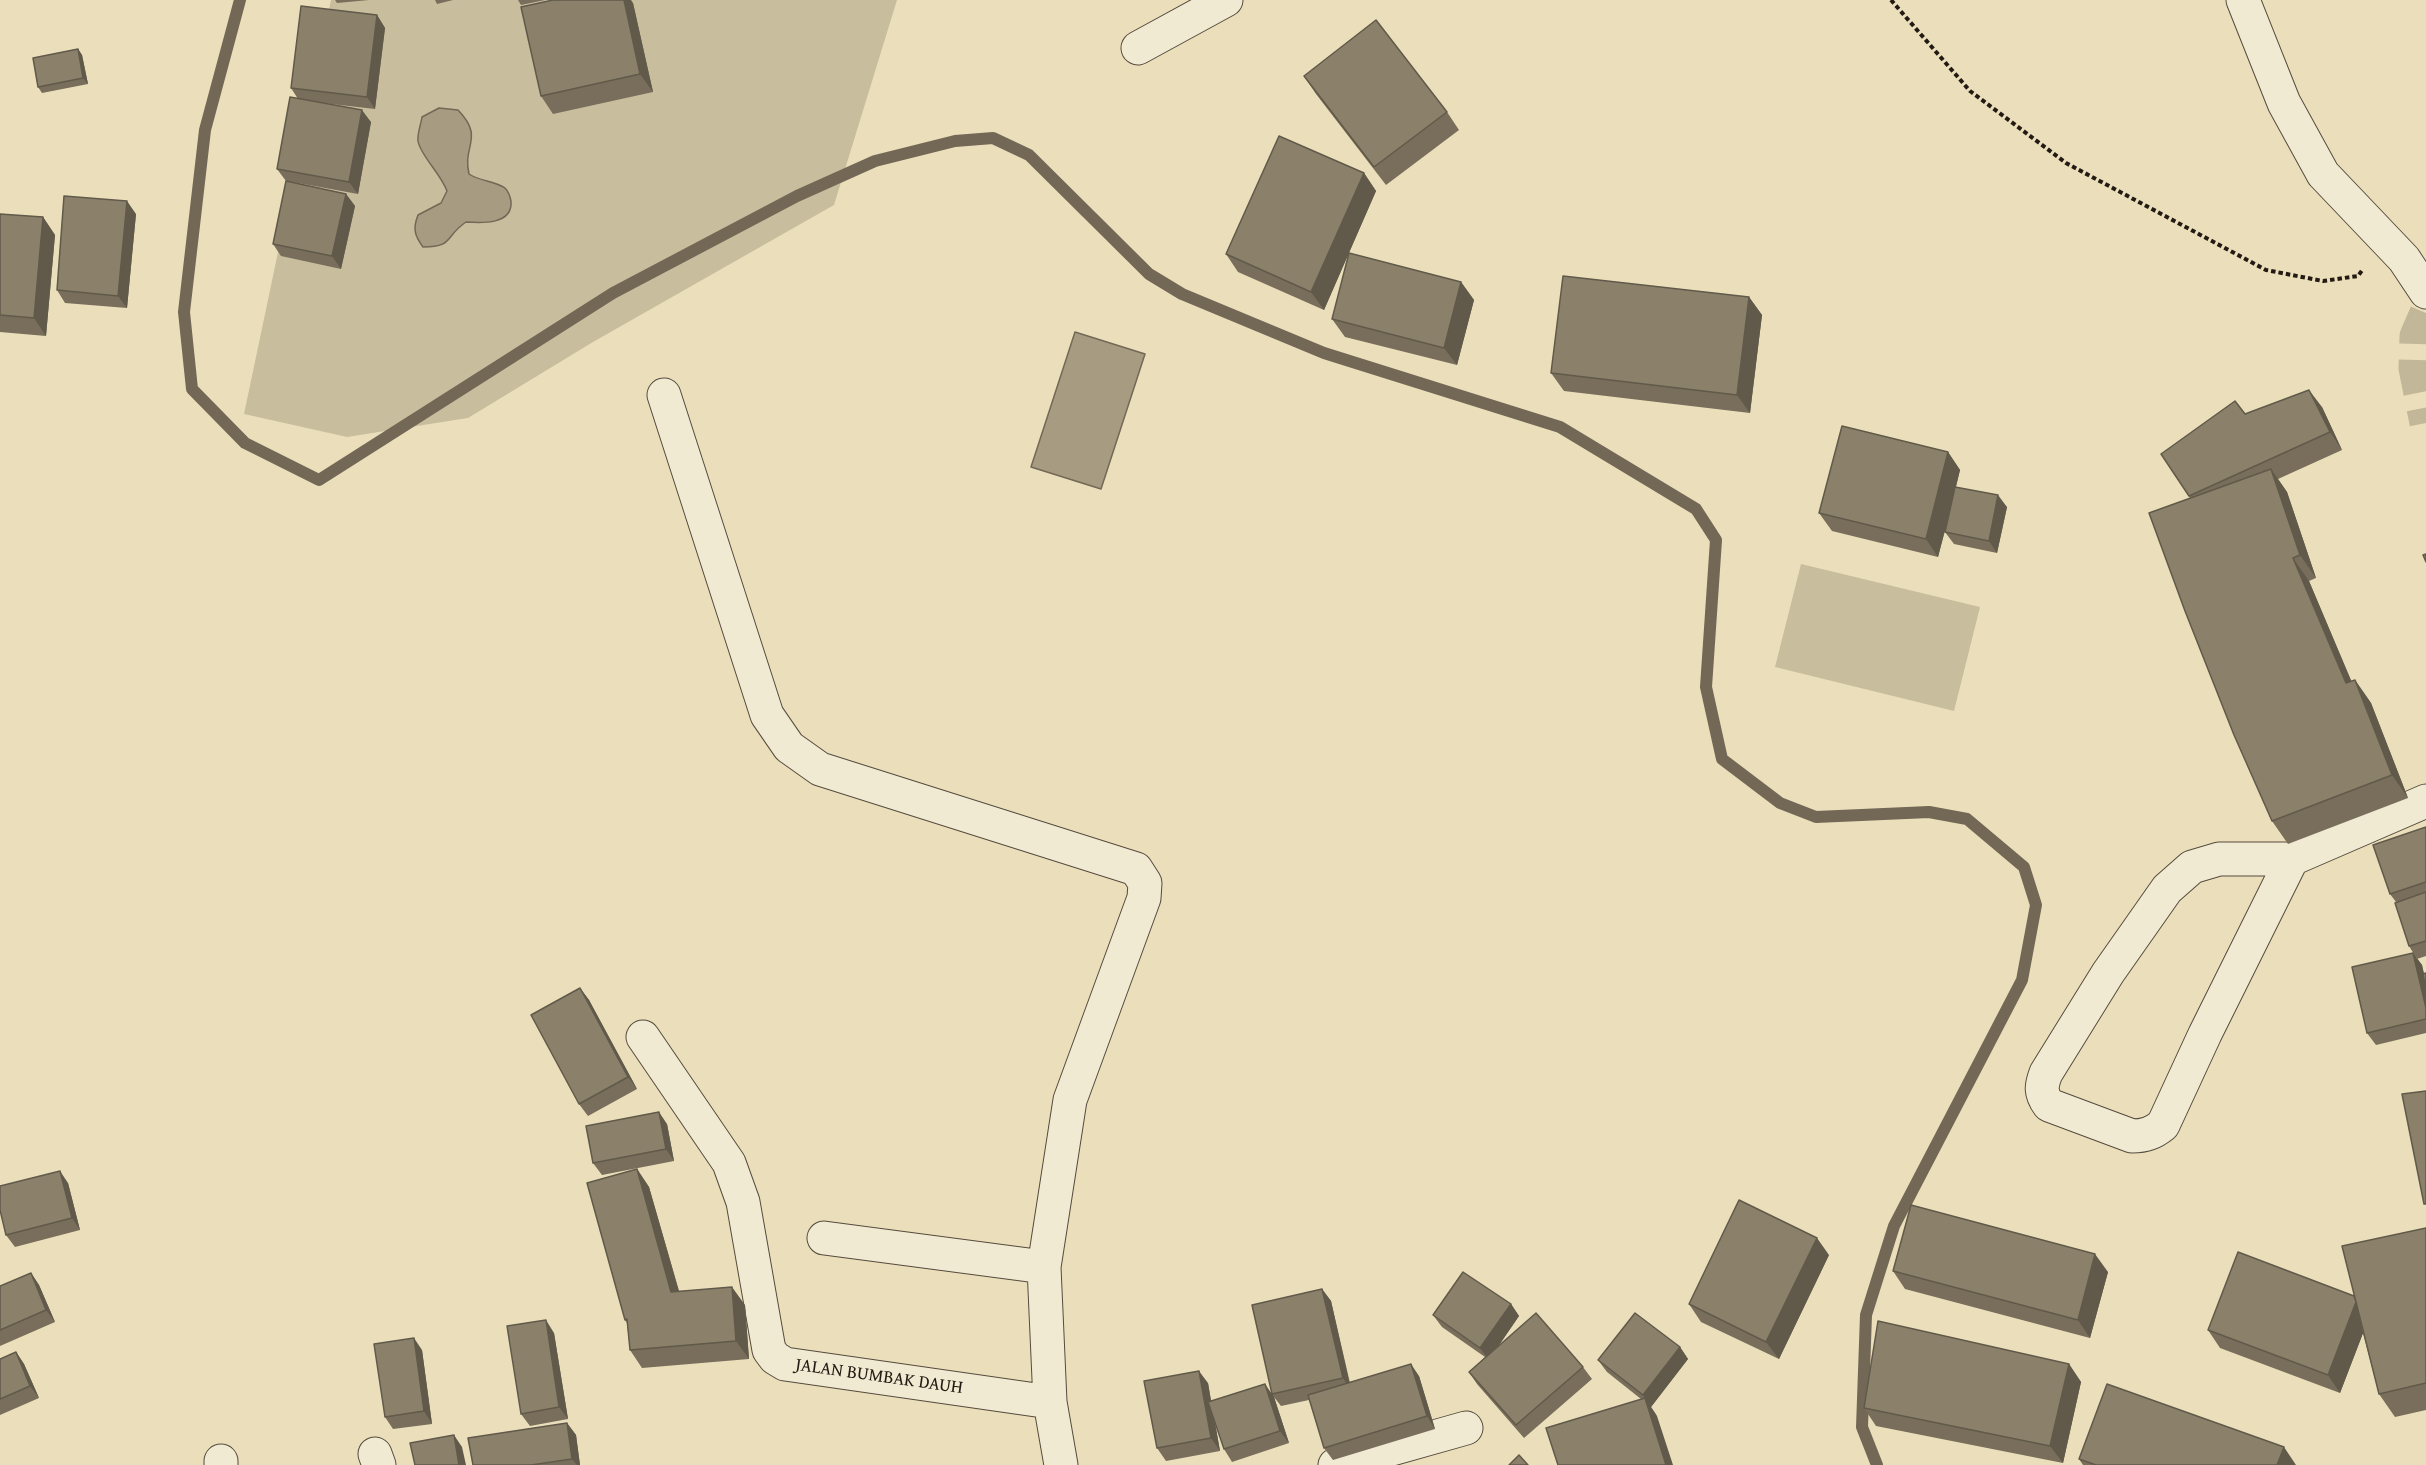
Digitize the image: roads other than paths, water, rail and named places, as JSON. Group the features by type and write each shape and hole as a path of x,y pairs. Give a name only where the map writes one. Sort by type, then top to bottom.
{"street":[{"path":"1138,48 1226,0"},
{"path":"2243,0 2284,103 2323,174 2383,236 2421,284"},
{"path":"664,395 767,714 789,747 820,769 1136,869 1146,882 1144,898 1070,1100 1044,1267 1050,1402 1061,1465"},
{"path":"2292,860 2205,1034 2163,1125 2143,1136 2132,1136 2049,1105 2041,1089 2046,1073 2108,973 2167,889 2192,867 2218,859 2292,860 2426,801"},
{"name":"JALAN BUMBAK DAUH","path":"643,1037 729,1163 742,1203 769,1350 775,1358 785,1364 1050,1402"},
{"path":"825,1238 1044,1267"},
{"path":"1335,1465 1466,1428"}],"waterway":[{"path":"240,0 205,130 184,312 192,389 245,443 319,480 613,293 797,196 875,161 955,141 993,138 1029,155 1149,274 1182,294 1324,353 1560,427 1696,509 1716,540 1706,687 1722,759 1780,803 1816,817 1929,812 1967,819 2024,867 2036,905 2022,980 1894,1226 1866,1315 1862,1427 1877,1465"}],"tunnel":[{"path":"2426,313 2416,336 2415,368 2426,423"}]}
